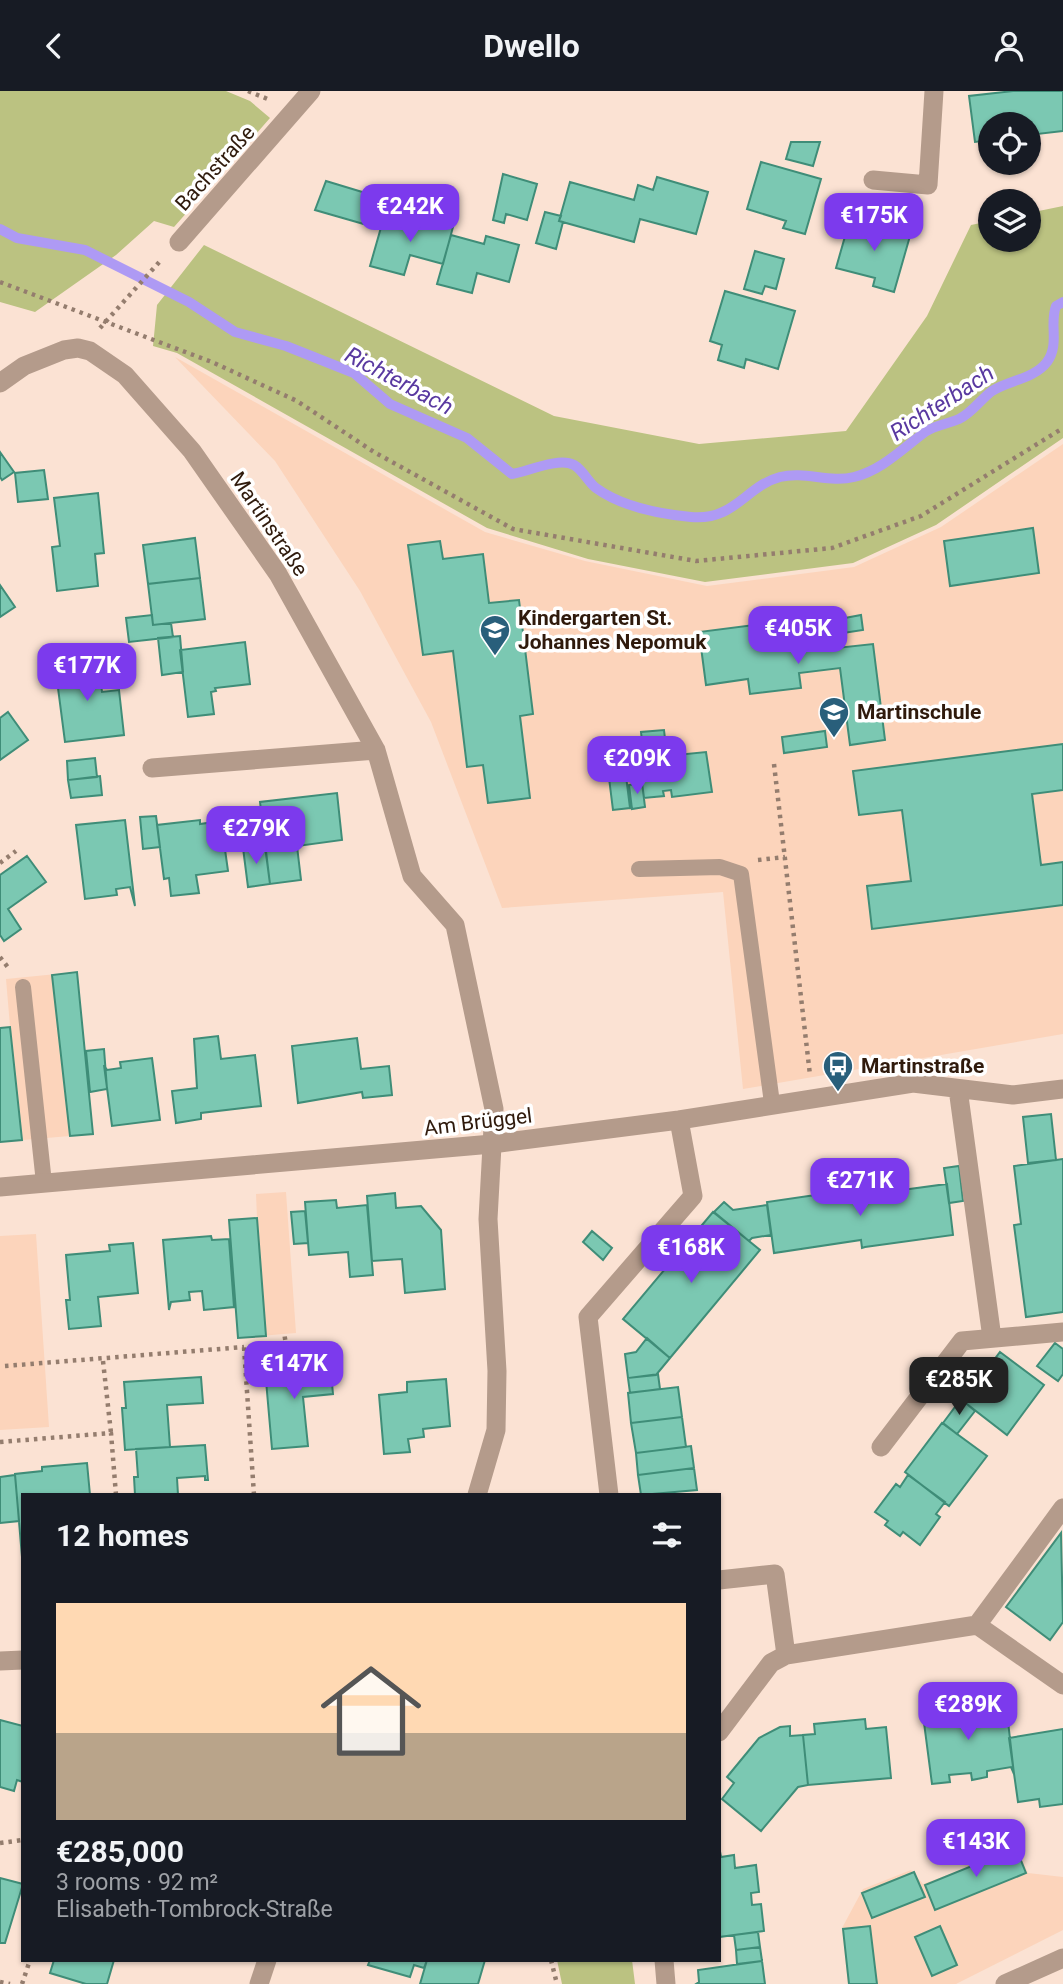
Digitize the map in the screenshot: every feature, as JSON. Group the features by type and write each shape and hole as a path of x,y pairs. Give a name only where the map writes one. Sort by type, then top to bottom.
{"street":[{"name":"Bachstraße","path":"179,242 311,91"},
{"path":"873,180 928,185 934,91"},
{"name":"Martinstraße","path":"0,383 24,366 64,350 78,348 90,351 125,376 200,462 278,574 376,750 412,876 455,925 494,1109 488,1219 497,1371 496,1430 478,1493"},
{"path":"152,768 376,750"},
{"name":"Am Brüggel","path":"0,1187 492,1144 679,1120 813,1096 913,1083 1013,1095 1063,1089"},
{"path":"958,1089 992,1338"},
{"path":"609,1493 588,1317 693,1196 679,1120"},
{"path":"881,1447 962,1341 1063,1332"},
{"path":"976,1625 1063,1508"},
{"path":"721,1580 775,1574 786,1655"},
{"path":"721,1730 771,1663 786,1655 976,1625 1063,1685"},
{"path":"0,1661 21,1660"},
{"path":"1005,1984 1063,1958"},
{"path":"259,1984 266,1962"},
{"path":"664,1962 666,1984"}],"lane":[{"path":"639,869 720,867 741,874 772,1103"},
{"path":"23,987 44,1183"}],"path":[{"path":"105,319 151,271"},
{"path":"0,282 105,319 212,362 297,401 374,452 513,529 696,561 832,548 920,516 1063,428"},
{"path":"774,764 813,1096"},
{"path":"0,863 16,851"},
{"path":"5,1366 286,1345 284,1332"},
{"path":"244,1347 254,1493"},
{"path":"103,1360 116,1493"},
{"path":"0,1442 111,1433"},
{"path":"0,1843 21,1840"},
{"path":"22,1984 29,1962"},
{"path":"552,1962 557,1984"},
{"path":"0,1982 10,1984"}],"shaded area":[{"name":"Martinschule","path":"175,357 485,532 585,561 707,586 854,567 941,527 1063,444 1063,1034 743,1089 723,892 502,908 431,722 360,591 275,461"},
{"path":"77,972 93,1134 0,1142 0,1028 10,1026 6,979"},
{"path":"286,1192 296,1333 238,1338 229,1220 257,1218 256,1194"},
{"path":"36,1234 49,1427 0,1430 0,1236"},
{"path":"1017,1849 1028,1873 1063,1877 1063,1930 956,1984 848,1984 842,1928 863,1889 911,1870 923,1884"}],"green space":[{"path":"0,91 226,91 250,101 270,118 174,227 154,221 116,255 35,312 0,302"},
{"path":"1063,206 1063,438 936,525 853,563 705,582 588,559 487,528 177,353 153,346 157,305 204,245 554,416 699,444 846,431 927,316 971,225 978,224 978,252 1041,252 1041,211"},
{"path":"557,1962 632,1962 635,1984 562,1984"}],"building":[{"path":"1013,91 1063,91 1063,131 1041,134 1041,112 978,112 978,142 975,142 969,96"},
{"path":"791,142 820,142 813,166 786,159"},
{"path":"761,162 821,179 805,234 783,228 786,221 747,209"},
{"path":"503,174 537,184 527,220 506,214 504,223 493,220"},
{"path":"657,177 708,192 696,234 640,219 634,242 559,221 570,182 634,200 638,185 653,190"},
{"path":"326,181 382,198 374,227 315,210"},
{"path":"880,199 917,210 913,226 875,215"},
{"path":"545,212 561,216 559,221 563,222 556,249 536,243"},
{"path":"384,217 417,226 420,217 453,227 443,264 410,255 404,275 370,266"},
{"path":"850,219 910,236 894,292 873,286 875,278 836,268"},
{"path":"451,235 484,244 486,236 519,245 509,282 477,273 472,293 437,284"},
{"path":"755,251 784,259 776,289 765,286 762,294 744,289"},
{"path":"725,291 795,311 778,369 746,359 744,368 718,360 722,345 710,341"},
{"path":"0,452 14,472 2,480 0,477"},
{"path":"44,470 48,499 18,502 15,473"},
{"path":"98,493 104,553 95,554 98,586 57,591 52,547 60,546 54,498"},
{"path":"1033,528 1039,573 950,586 944,541"},
{"path":"195,538 200,578 148,584 143,545"},
{"path":"440,541 443,559 483,554 489,603 519,600 533,714 520,716 530,798 488,803 483,765 467,767 453,651 423,655 408,545"},
{"path":"200,578 205,619 153,625 148,584"},
{"path":"0,585 15,607 0,617"},
{"path":"152,615 153,625 171,623 173,637 129,642 126,618"},
{"path":"834,615 837,648 873,644 885,740 850,745 840,668 799,673 801,688 750,694 748,679 706,685 699,632"},
{"path":"861,615 863,630 836,634 834,620"},
{"path":"180,636 183,672 162,675 158,638"},
{"path":"245,642 250,684 215,688 216,691 211,692 214,714 188,717 180,650"},
{"path":"98,660 102,692 119,690 124,735 65,742 55,665"},
{"path":"8,712 28,740 0,760 0,718"},
{"path":"664,730 667,756 706,752 712,792 672,797 671,790 663,791 664,796 644,798 639,760 644,759 641,732"},
{"path":"825,731 827,747 784,753 782,737"},
{"path":"1063,744 1063,790 1032,794 1041,865 1063,862 1063,905 872,929 867,886 911,881 902,810 859,815 853,771"},
{"path":"95,758 97,777 68,780 67,761"},
{"path":"625,768 630,808 613,810 608,770"},
{"path":"100,776 102,795 71,798 68,780"},
{"path":"642,783 645,807 632,809 629,785"},
{"path":"337,793 342,840 297,846 301,880 270,884 260,802"},
{"path":"156,816 160,847 143,849 140,817"},
{"path":"125,820 135,906 130,887 116,889 117,895 85,899 76,825"},
{"path":"200,820 200,824 221,821 228,871 196,875 199,893 171,896 169,878 164,879 157,825"},
{"path":"265,846 270,884 248,887 243,848"},
{"path":"27,856 46,882 8,909 21,929 4,941 0,935 0,875"},
{"path":"77,972 93,1134 70,1136 52,975"},
{"path":"10,1027 22,1140 0,1142 0,1028"},
{"path":"218,1036 221,1059 255,1055 261,1106 201,1113 201,1119 176,1123 172,1091 197,1088 194,1039"},
{"path":"357,1038 361,1069 389,1066 392,1095 363,1098 362,1092 298,1103 292,1046"},
{"path":"104,1049 107,1089 90,1092 86,1051"},
{"path":"152,1058 160,1120 112,1126 104,1065 107,1070 121,1068 120,1062"},
{"path":"1051,1114 1056,1160 1028,1163 1023,1117"},
{"path":"1063,1159 1063,1312 1026,1317 1014,1225 1021,1224 1014,1166"},
{"path":"959,1166 963,1201 949,1203 944,1168"},
{"path":"947,1184 953,1235 862,1248 861,1240 774,1253 767,1202 857,1189 858,1196"},
{"path":"395,1193 396,1208 421,1206 441,1230 445,1289 405,1293 402,1259 372,1261 367,1196"},
{"path":"336,1200 337,1208 367,1205 373,1275 350,1277 348,1252 309,1255 305,1202"},
{"path":"724,1202 733,1210 767,1205 771,1235 752,1238 749,1241 714,1212"},
{"path":"305,1211 308,1243 294,1244 291,1212"},
{"path":"713,1212 760,1250 670,1358 623,1319"},
{"path":"257,1218 266,1336 238,1338 229,1220"},
{"path":"592,1231 612,1248 603,1260 583,1242"},
{"path":"211,1236 212,1240 229,1239 234,1307 204,1310 202,1291 189,1292 190,1300 171,1302 169,1310 163,1240"},
{"path":"133,1243 138,1293 98,1297 101,1326 69,1329 66,1300 70,1300 66,1255 110,1251 109,1245"},
{"path":"647,1338 670,1358 656,1375 628,1378 625,1354 636,1352"},
{"path":"1055,1343 1063,1349 1063,1374 1058,1381 1037,1366"},
{"path":"1000,1352 1044,1385 1007,1435 963,1401"},
{"path":"330,1363 333,1394 303,1397 308,1446 272,1449 265,1369"},
{"path":"658,1374 660,1389 630,1393 628,1378"},
{"path":"201,1377 203,1403 167,1405 170,1447 125,1450 122,1408 126,1408 124,1382"},
{"path":"446,1379 450,1426 423,1429 424,1437 408,1439 410,1452 384,1454 379,1395 407,1392 407,1382"},
{"path":"678,1387 682,1417 631,1423 628,1393"},
{"path":"961,1399 975,1411 957,1434 943,1423"},
{"path":"682,1417 686,1447 636,1453 631,1423"},
{"path":"942,1423 987,1456 949,1506 905,1472"},
{"path":"205,1445 208,1480 205,1480 205,1476 177,1478 178,1493 135,1493 134,1477 138,1477 136,1449"},
{"path":"691,1446 694,1468 638,1475 636,1453"},
{"path":"87,1463 90,1493 21,1493 21,1545 15,1474 42,1471 42,1467"},
{"path":"694,1468 697,1490 641,1493 638,1475"},
{"path":"15,1475 19,1521 0,1523 0,1477"},
{"path":"908,1475 945,1502 936,1514 940,1517 920,1545 903,1532 900,1536 885,1525 888,1521 875,1512 896,1484 900,1487"},
{"path":"1061,1533 1063,1622 1050,1640 1006,1607"},
{"path":"994,1703 1006,1704 1014,1774 1011,1767 987,1771 987,1777 972,1780 971,1773 949,1775 950,1782 932,1784 923,1715"},
{"path":"865,1719 866,1729 886,1727 891,1778 808,1785 803,1735 815,1734 814,1724"},
{"path":"0,1720 21,1725 21,1781 17,1780 14,1791 0,1787"},
{"path":"790,1726 790,1736 803,1735 808,1785 798,1787 761,1831 722,1799 734,1783 727,1777 759,1738 780,1727"},
{"path":"1063,1729 1063,1804 1040,1807 1039,1799 1018,1802 1009,1738"},
{"path":"1016,1848 1026,1873 935,1910 925,1885"},
{"path":"734,1855 735,1868 756,1865 759,1892 751,1893 752,1905 761,1904 764,1931 721,1937 721,1857"},
{"path":"914,1872 925,1897 872,1918 862,1893"},
{"path":"0,1878 21,1883 21,1891 5,1943 0,1943"},
{"path":"870,1926 877,1984 849,1984 843,1929"},
{"path":"940,1926 957,1965 932,1976 915,1937"},
{"path":"758,1932 760,1947 736,1950 734,1935"},
{"path":"760,1947 762,1961 737,1964 736,1950"},
{"path":"762,1961 765,1984 696,1984 699,1982 698,1970"},
{"path":"53,1962 113,1962 107,1984 86,1984 50,1973"},
{"path":"369,1962 426,1962 424,1968 414,1965 410,1977 368,1965"},
{"path":"426,1962 484,1962 478,1984 420,1984"}],"waterway":[{"name":"Richterbach","path":"0,229 17,238 85,250 189,302 235,332 286,346 354,373 390,404 467,438 512,474 552,464 568,463 577,467 596,488 617,500 654,512 691,517 719,514 768,481 780,477 799,475 845,478 874,469 929,430 964,416 992,391 1042,368 1053,348 1056,306 1063,302"}],"place":[{"name":"Kindergarten St. Johannes Nepomuk","path":"495,657"},
{"name":"Martinschule","path":"834,739"},
{"name":"Martinstraße","path":"838,1093"}]}
